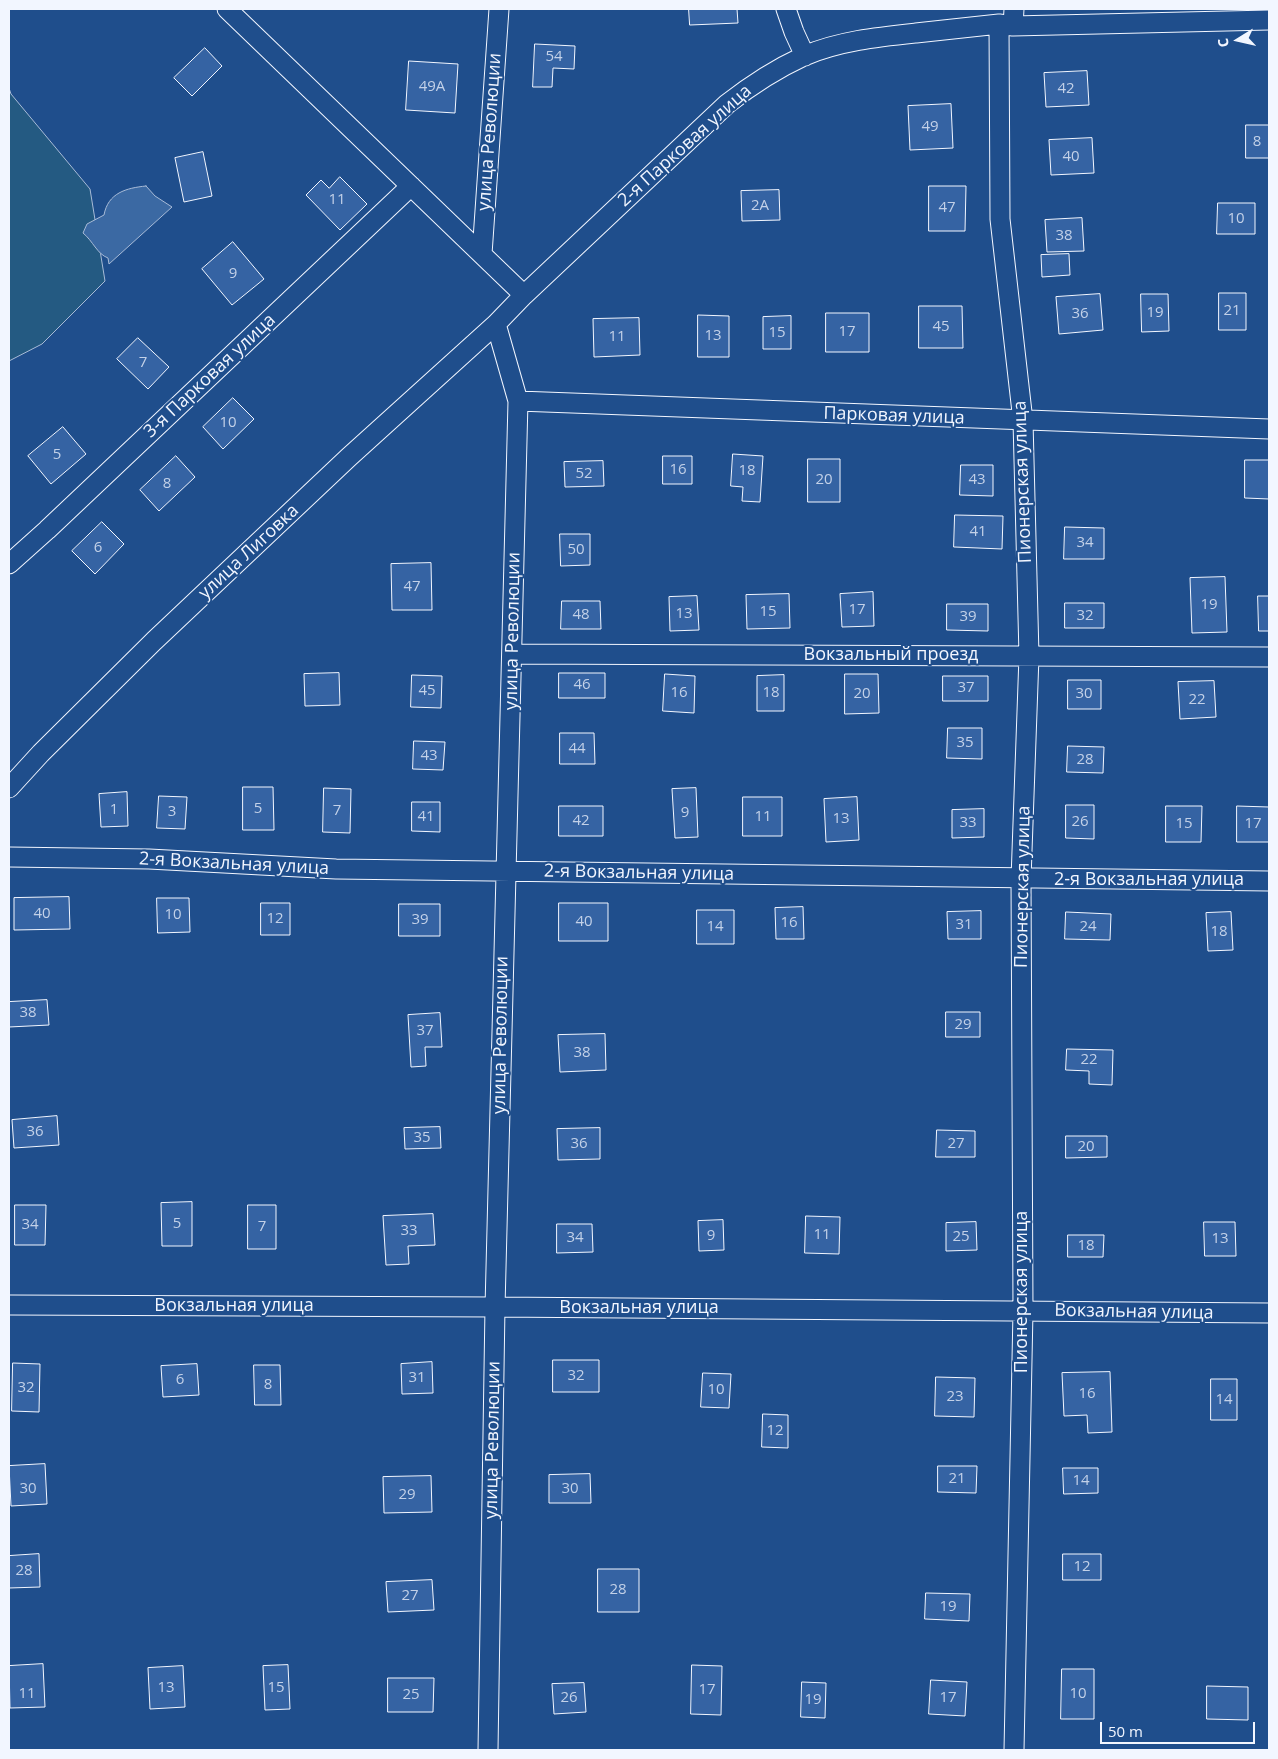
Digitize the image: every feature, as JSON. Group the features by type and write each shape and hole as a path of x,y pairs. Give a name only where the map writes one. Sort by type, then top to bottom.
{"street":[{"path":"227,9 524,294"},
{"name":"улица Революции","path":"482,254 499,9"},
{"path":"786,9 805,56"},
{"name":"2-я Парковая улица","path":"496,324 524,294 727,104 749,87 805,56 834,46 865,39 1009,20 1269,20"},
{"name":"Пионерская улица","path":"1009,20 1000,219 1023,421 1029,656 1021,879 1023,1311 1014,1750"},
{"name":"3-я Парковая улица","path":"9,564 411,186"},
{"name":"улица Революции","path":"488,1750 495,1307 518,401 496,324"},
{"name":"улица Лиговка","path":"9,788 41,753 154,641 349,457 496,324"},
{"name":"Парковая улица","path":"518,401 1269,429"},
{"name":"Вокзальный проезд","path":"513,654 1269,657"},
{"name":"2-я Вокзальная улица","path":"9,857 149,859 336,869 1269,881"},
{"name":"Вокзальная улица","path":"9,1305 1269,1314"}],"shaded area":[{"path":"9,88 11,94 90,189 105,281 42,344 9,361"},
{"path":"146,186 155,196 172,207 109,264 108,258 101,254 83,233 87,224 104,215 109,201 119,193 132,188"}],"building":[{"path":"689,9 737,9 738,23 690,25"},
{"path":"535,44 575,46 574,69 553,68 552,87 533,87"},
{"path":"205,48 222,66 192,96 174,78"},
{"path":"409,61 458,64 455,113 406,110"},
{"path":"1087,71 1089,105 1046,107 1044,73"},
{"path":"951,104 953,148 910,150 908,106"},
{"path":"1246,125 1269,125 1269,158 1246,158"},
{"path":"1092,138 1094,173 1051,175 1049,140"},
{"path":"203,152 212,196 184,202 175,158"},
{"path":"340,177 367,204 340,230 306,195 321,180 329,188"},
{"path":"929,186 966,186 965,231 929,231"},
{"path":"779,190 780,220 742,221 741,191"},
{"path":"1218,203 1255,203 1255,234 1217,234"},
{"path":"1082,218 1084,251 1047,252 1045,220"},
{"path":"233,242 264,279 232,305 202,269"},
{"path":"1069,254 1070,275 1042,277 1041,255"},
{"path":"1219,293 1246,293 1246,330 1219,330"},
{"path":"1100,294 1103,330 1059,334 1056,297"},
{"path":"1141,294 1168,294 1169,331 1142,332"},
{"path":"919,306 962,306 963,348 919,348"},
{"path":"826,313 869,313 869,352 826,352"},
{"path":"698,315 729,316 729,357 698,357"},
{"path":"791,316 791,349 763,349 763,317"},
{"path":"639,318 640,355 594,357 593,319"},
{"path":"138,338 169,367 148,389 117,359"},
{"path":"233,398 254,419 223,449 203,427"},
{"path":"63,427 86,454 51,484 28,456"},
{"path":"733,454 763,456 760,502 742,501 743,487 731,486"},
{"path":"176,456 195,477 159,511 140,490"},
{"path":"663,456 692,456 692,484 663,484"},
{"path":"808,459 840,459 840,502 808,502"},
{"path":"1245,460 1269,460 1269,499 1245,498"},
{"path":"603,461 604,486 565,487 564,462"},
{"path":"961,465 993,465 993,496 960,495"},
{"path":"955,515 1003,516 1002,549 954,547"},
{"path":"102,522 124,544 95,574 72,551"},
{"path":"1065,527 1104,528 1104,559 1064,559"},
{"path":"560,534 590,534 590,565 561,566"},
{"path":"431,563 432,610 392,610 391,564"},
{"path":"1225,577 1227,632 1192,633 1190,578"},
{"path":"873,592 874,626 842,627 840,594"},
{"path":"789,594 790,628 747,629 746,595"},
{"path":"697,596 699,630 670,631 669,597"},
{"path":"1258,596 1269,596 1269,631 1259,631"},
{"path":"562,601 600,601 601,629 561,629"},
{"path":"1065,603 1104,603 1104,628 1065,628"},
{"path":"947,604 988,604 988,631 947,630"},
{"path":"339,673 340,705 305,706 304,674"},
{"path":"559,673 605,673 605,698 559,698"},
{"path":"665,674 695,676 694,713 663,711"},
{"path":"845,674 878,674 879,713 845,714"},
{"path":"412,675 442,676 441,708 411,707"},
{"path":"784,675 784,711 757,711 757,676"},
{"path":"943,676 988,676 988,701 943,701"},
{"path":"1068,680 1101,680 1101,709 1068,709"},
{"path":"1214,681 1216,717 1180,719 1178,682"},
{"path":"948,728 982,728 982,759 947,758"},
{"path":"560,733 594,733 595,764 560,764"},
{"path":"414,741 445,742 443,770 413,769"},
{"path":"1068,746 1104,747 1103,773 1067,772"},
{"path":"243,787 273,787 274,830 243,830"},
{"path":"324,788 351,789 350,833 323,832"},
{"path":"696,788 698,837 675,838 672,789"},
{"path":"127,792 128,826 101,827 99,794"},
{"path":"159,796 187,797 185,829 157,828"},
{"path":"743,797 782,797 782,836 743,836"},
{"path":"857,797 859,840 826,842 824,799"},
{"path":"412,802 440,802 440,832 412,831"},
{"path":"1066,805 1094,805 1094,839 1066,838"},
{"path":"559,806 603,806 603,836 559,836"},
{"path":"1166,806 1202,806 1201,842 1166,842"},
{"path":"1237,806 1269,807 1269,842 1237,842"},
{"path":"984,809 984,837 952,838 952,810"},
{"path":"69,897 70,929 14,930 14,898"},
{"path":"157,898 189,898 190,932 158,933"},
{"path":"261,903 290,903 290,935 261,935"},
{"path":"559,903 608,903 608,941 559,941"},
{"path":"399,904 440,904 440,936 399,936"},
{"path":"803,907 804,939 776,939 775,908"},
{"path":"697,910 734,910 734,944 697,944"},
{"path":"981,911 981,939 948,939 947,912"},
{"path":"1066,912 1111,914 1110,940 1065,939"},
{"path":"1231,912 1233,950 1208,951 1206,913"},
{"path":"47,1000 49,1025 9,1027 9,1002"},
{"path":"946,1012 980,1012 980,1037 946,1037"},
{"path":"440,1013 442,1047 425,1047 426,1066 411,1067 408,1015"},
{"path":"605,1034 606,1070 560,1072 558,1035"},
{"path":"1067,1049 1113,1050 1112,1085 1089,1084 1089,1071 1066,1070"},
{"path":"57,1116 59,1145 14,1148 12,1120"},
{"path":"440,1127 441,1148 405,1149 404,1128"},
{"path":"600,1128 600,1159 558,1160 557,1129"},
{"path":"937,1130 975,1131 975,1157 936,1157"},
{"path":"1066,1136 1107,1136 1107,1157 1066,1158"},
{"path":"192,1202 192,1246 162,1246 161,1203"},
{"path":"15,1205 46,1205 45,1245 15,1245"},
{"path":"248,1205 276,1205 276,1249 248,1249"},
{"path":"433,1214 435,1245 408,1246 409,1264 386,1265 383,1216"},
{"path":"806,1216 840,1217 839,1254 805,1253"},
{"path":"723,1220 724,1250 699,1251 698,1221"},
{"path":"976,1222 977,1250 946,1251 946,1223"},
{"path":"1204,1222 1235,1222 1236,1256 1205,1256"},
{"path":"557,1224 592,1224 593,1252 557,1253"},
{"path":"1068,1235 1104,1235 1103,1257 1068,1257"},
{"path":"553,1360 599,1360 599,1392 553,1392"},
{"path":"432,1362 433,1393 402,1394 401,1364"},
{"path":"13,1363 40,1364 39,1412 12,1411"},
{"path":"197,1364 199,1395 163,1397 161,1366"},
{"path":"254,1365 280,1365 281,1405 255,1405"},
{"path":"1110,1372 1112,1432 1088,1433 1087,1415 1064,1416 1062,1373"},
{"path":"703,1373 731,1374 729,1408 701,1407"},
{"path":"936,1377 975,1378 974,1417 935,1416"},
{"path":"1211,1379 1237,1379 1237,1420 1211,1420"},
{"path":"763,1414 788,1415 788,1448 762,1447"},
{"path":"45,1464 47,1504 11,1506 9,1466"},
{"path":"938,1466 977,1466 976,1493 938,1492"},
{"path":"1063,1468 1098,1468 1098,1493 1064,1494"},
{"path":"590,1474 591,1503 549,1503 549,1475"},
{"path":"431,1476 432,1512 384,1513 383,1477"},
{"path":"39,1554 40,1587 9,1588 9,1556"},
{"path":"1063,1554 1101,1554 1101,1580 1063,1580"},
{"path":"598,1569 639,1569 639,1612 598,1612"},
{"path":"432,1580 434,1610 388,1612 386,1582"},
{"path":"926,1593 970,1594 969,1621 925,1619"},
{"path":"43,1664 45,1707 10,1708 9,1666"},
{"path":"288,1665 290,1709 265,1710 263,1666"},
{"path":"692,1665 722,1666 721,1715 691,1714"},
{"path":"183,1666 185,1707 150,1709 148,1668"},
{"path":"1062,1669 1094,1669 1094,1719 1061,1719"},
{"path":"388,1678 434,1678 433,1712 388,1712"},
{"path":"931,1680 967,1682 965,1716 929,1714"},
{"path":"802,1682 826,1683 825,1718 801,1717"},
{"path":"584,1683 586,1712 554,1714 552,1684"},
{"path":"1207,1686 1248,1687 1248,1720 1207,1719"}]}
